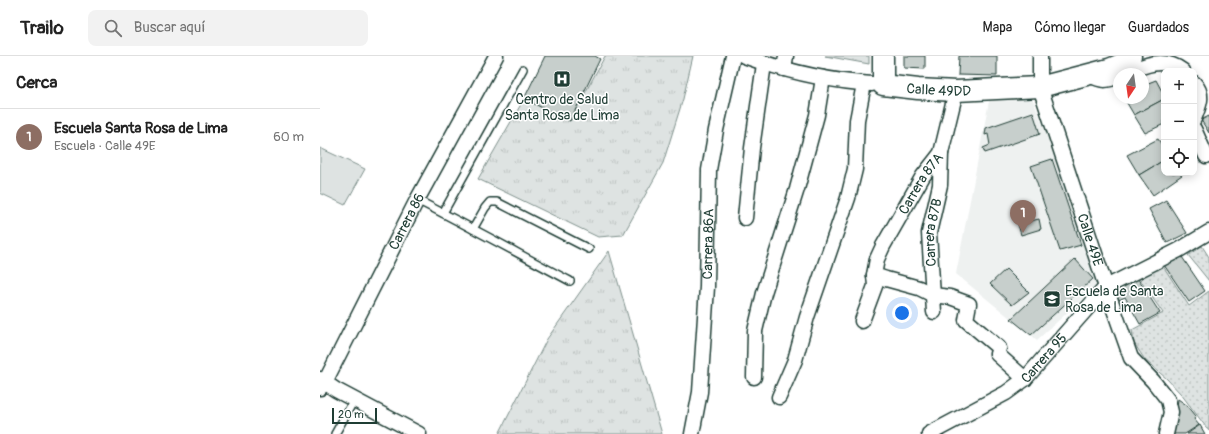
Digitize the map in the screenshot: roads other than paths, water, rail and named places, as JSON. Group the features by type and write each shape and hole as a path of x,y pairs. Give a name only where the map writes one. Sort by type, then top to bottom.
{"street":[{"name":"Carrera 86","path":"322,383 417,200 496,56"},
{"name":"Carrera 86A","path":"692,434 700,392 707,288 710,170 716,130 733,56"},
{"name":"Calle 49DD","path":"744,56 764,64 785,63 823,78 918,89 956,91 1040,87 1090,75 1121,64 1132,56"},
{"path":"779,397 795,360 807,317 848,198 855,169 857,120 873,84 883,56"},
{"name":"Calle 49E","path":"1040,56 1040,87 1131,358 1153,381 1168,400 1171,412 1166,434"},
{"path":"1138,68 1154,61 1168,61 1180,68"},
{"path":"745,218 752,148 764,64"},
{"path":"1090,75 1100,80 1109,81 1113,79"},
{"path":"754,377 755,330 764,292 797,189 817,115 823,78"},
{"path":"1197,86 1200,89 1200,101 1197,110"},
{"name":"Carrera 87A","path":"862,321 875,286 874,275 877,259 883,246 923,176 941,153 956,91"},
{"path":"1197,136 1206,156"},
{"name":"Carrera 87B","path":"934,312 929,234 940,185 941,153"},
{"name":"Carrera 95","path":"929,434 1006,393 1025,379 1106,287 1179,250 1209,232"},
{"path":"874,275 919,288 933,295 950,297 969,304 966,320 999,348 997,354 1025,379"},
{"path":"322,383 419,434"}],"lane":[{"path":"443,213 523,69"},
{"path":"417,200 570,281"},
{"path":"473,229 484,208 490,202 497,202 589,249"},
{"path":"335,434 354,400"}],"place":[{"name":"Centro de Salud Santa Rosa de Lima","path":"562,79"},
{"name":"Escuela Santa Rosa de Lima","path":"1023,233"},
{"name":"Escuela de Santa Rosa de Lima","path":"1052,299"}]}
